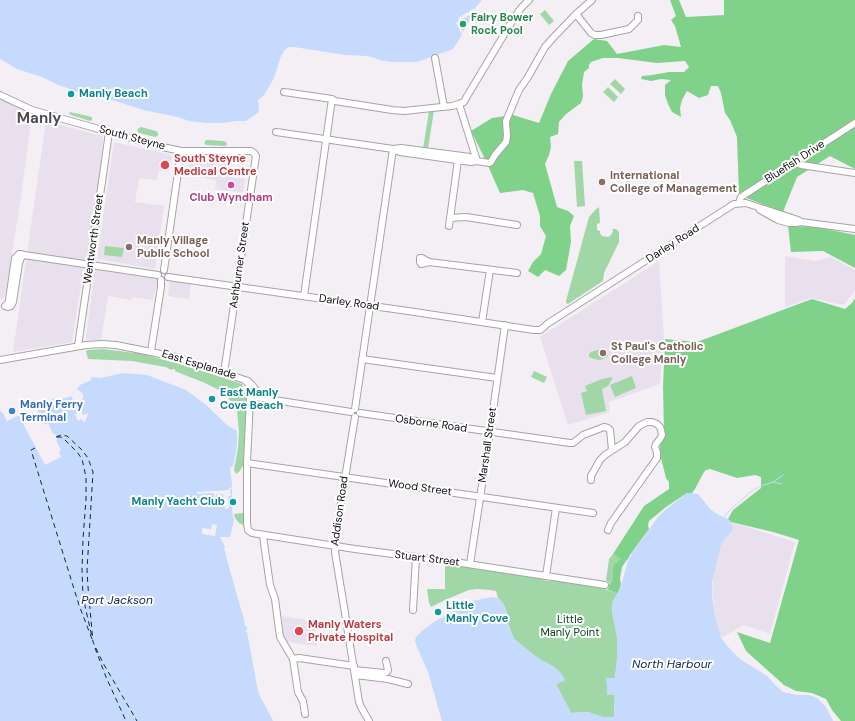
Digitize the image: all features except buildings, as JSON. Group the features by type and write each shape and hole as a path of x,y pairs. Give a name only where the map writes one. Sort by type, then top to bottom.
{"street":[{"path":"284,92 406,107 459,104 464,102 514,18 529,0"},
{"path":"276,132 393,149 401,148 470,157 489,163 506,142 508,136 506,121 519,90 545,47 576,14 592,0"},
{"path":"576,14 591,33 595,35 629,29 638,20 638,16"},
{"path":"435,58 444,105"},
{"name":"South Steyne","path":"0,95 32,110 158,146 181,151 250,151 254,152 256,156"},
{"path":"304,296 332,99"},
{"path":"459,104 477,160"},
{"name":"Bluefish Drive","path":"739,203 741,197 855,123"},
{"name":"Wentworth Street","path":"78,346 109,132"},
{"path":"393,149 400,152 471,162 477,160"},
{"name":"Addison Road","path":"369,721 359,702 335,546 393,149"},
{"path":"151,351 156,320 160,271 164,270 181,151"},
{"name":"Ashburner Street","path":"224,373 256,156"},
{"path":"449,226 458,160"},
{"path":"795,163 855,173"},
{"path":"739,203 746,203 801,222 855,229"},
{"name":"Darley Road","path":"168,277 530,329 547,324 734,204 739,203"},
{"path":"450,218 466,217 516,225"},
{"path":"3,304 8,307 11,306 13,302 19,263 24,255 90,265 166,280 168,277 167,272 164,270"},
{"path":"429,262 517,273"},
{"path":"482,322 490,270"},
{"name":"Marshall Street","path":"470,564 505,325"},
{"name":"East Esplanade","path":"0,360 78,346 94,344 116,345 151,351 186,360 246,380 250,386 252,396 250,398 247,463 247,523 248,530 250,532"},
{"path":"362,358 497,378"},
{"path":"246,380 263,398"},
{"name":"Osborne Road","path":"252,396 355,413 573,443 583,435 604,427 610,430 612,450"},
{"path":"591,480 591,476 600,460 625,442 633,432 643,424 648,422 657,424 662,435 655,447 657,458 611,523 608,530"},
{"name":"Wood Street","path":"247,463 594,513"},
{"path":"546,576 556,508"},
{"name":"Stuart Street","path":"250,532 263,536 605,584"},
{"path":"263,536 270,585 275,599 280,637 293,659 298,692 303,701 305,714"},
{"path":"413,610 416,558"},
{"path":"293,659 299,658 408,684"},
{"path":"354,670 384,673 388,670 386,661"}],"shaded area":[{"path":"0,98 32,113 21,197 5,297 0,300"},
{"path":"46,121 102,136 101,164 87,259 83,272 72,342 13,352 24,274"},
{"path":"114,142 172,155 169,171 159,170 157,180 139,178 135,202 164,206 155,269 97,259"},
{"path":"215,154 233,157 230,177 245,179 243,193 215,189 216,180 187,175 190,155 215,157"},
{"path":"785,256 816,261 831,257 855,270 855,290 844,305 811,298 785,307"},
{"name":"St Paul's Catholic College Manly","path":"659,261 664,337 660,384 609,402 610,412 568,425 540,337"},
{"path":"95,270 158,279 153,300 132,297 131,300 108,296 101,340 87,340 86,337"},
{"path":"170,281 191,284 189,299 168,296"},
{"path":"731,522 795,542 770,634 744,625 721,638 715,616 712,586 721,545 733,528"},
{"name":"Manly Waters Private Hospital","path":"282,616 313,621 317,646 287,642 284,635"}],"green space":[{"path":"670,0 679,0 686,17 724,15 724,0 855,0 855,169 830,156 797,177 783,212 739,195 737,137 730,120 725,113 718,86 711,86 708,95 699,98 687,91 680,108 681,117 672,112 665,95 665,85 671,80 661,79 651,81 641,79 642,76 669,72 684,72 689,67 685,61 657,63 618,58 603,58 591,62 589,68 584,72 582,85 583,96 581,103 566,114 559,122 558,134 550,137 551,147 545,164 557,207 568,211 574,216 570,226 571,242 566,270 559,276 545,270 538,277 528,271 533,262 541,254 546,236 540,226 540,216 533,193 523,190 500,193 471,131 492,118 513,115 539,123 551,94 568,61 594,39 607,41 617,54 664,45 681,47 675,26 671,20 676,16"},
{"path":"545,10 554,21 549,25 540,14"},
{"path":"615,79 625,89 621,94 610,84"},
{"path":"608,87 618,97 614,102 603,92"},
{"path":"434,110 428,149 423,149 429,111"},
{"path":"70,112 92,117 92,120 90,121 71,115 69,114"},
{"path":"141,127 156,131 158,135 156,137 139,133 137,130"},
{"path":"206,140 223,141 227,144 226,146 206,145 204,143"},
{"path":"574,161 582,161 585,206 577,207"},
{"path":"599,207 600,223 597,224 597,230 600,231 602,236 608,237 613,231 612,229 616,229 619,232 619,242 604,273 603,281 568,304 566,301 589,217"},
{"path":"788,226 816,227 855,235 855,268 823,251 791,252"},
{"path":"105,246 124,248 122,257 104,255"},
{"path":"855,298 855,721 841,721 832,710 826,699 812,693 796,691 784,685 746,651 737,632 770,643 799,540 731,522 728,519 733,510 761,488 761,477 755,475 737,478 710,469 706,470 692,493 687,493 649,521 649,529 622,567 620,578 621,584 618,594 606,589 608,589 610,583 613,581 612,568 614,564 621,559 613,554 644,506 669,489 669,482 666,478 660,454 660,446 664,431 663,387 665,339 697,342 812,299 845,309"},
{"path":"103,349 143,354 200,370 242,384 246,396 246,422 243,466 239,472 236,474 234,470 239,432 237,411 230,400 221,391 175,371 175,369 171,370 166,367 132,361 88,359 86,351"},
{"path":"598,350 605,351 608,356 600,360 589,357 591,352"},
{"path":"534,371 547,377 544,383 531,377"},
{"path":"632,376 636,388 615,397 610,385"},
{"path":"612,377 608,386 602,389 606,411 586,415 581,393 587,391 585,386 602,379"},
{"path":"243,513 243,525 239,523 234,514"},
{"path":"613,554 622,559 614,564 612,568 613,581 610,583 606,580 609,559"},
{"name":"Little Manly Point","path":"445,564 547,581 564,581 599,587 618,594 613,601 612,610 617,637 618,653 615,678 607,678 607,695 614,695 615,689 614,717 602,717 588,712 571,713 556,684 565,680 554,667 539,659 514,639 508,624 507,613 503,603 498,598 496,591 477,589 469,590 431,607 427,589 445,589"}],"water":[{"path":"0,0 482,0 475,8 458,18 459,20 456,23 462,35 453,49 417,62 391,62 368,56 345,55 288,47 281,56 274,78 264,95 258,100 259,112 246,121 206,123 189,121 178,117 143,110 116,101 81,93 42,77 17,69 0,59"},
{"name":"Fairy Bower Rock Pool","path":"471,14 472,16 463,32 458,22"},
{"name":"Port Jackson","path":"123,373 147,375 186,390 205,404 227,425 237,431 237,445 234,462 233,466 230,468 232,484 232,511 234,520 230,537 220,537 225,547 224,548 245,626 247,627 247,630 245,631 247,632 259,694 273,721 0,721 0,411 3,413 7,421 55,398 66,398 71,396 80,385 91,380 91,377 101,378"},
{"name":"North Harbour","path":"689,493 698,494 711,510 728,519 733,527 732,531 721,545 712,582 715,616 721,638 740,659 767,676 783,692 797,695 809,695 817,698 826,707 833,721 442,721 428,672 415,641 416,637 434,622 457,609 473,601 493,597 500,599 506,608 508,626 514,639 536,657 559,671 563,676 565,680 556,684 571,713 588,712 602,717 614,717 615,690 614,695 607,695 606,683 606,678 615,678 617,657 617,637 612,612 613,601 621,586 628,561 633,552 658,517"}],"pier":[{"path":"77,389 83,394 83,399 77,403 83,415 89,413 84,423 82,419 78,421 75,414 79,412 71,396"},
{"path":"36,407 45,425 48,423 53,434 55,434 61,450 59,452 61,457 45,465 19,416"},
{"path":"233,487 233,489 230,489 231,496 228,496 229,508 225,509 223,494 215,495 217,505 214,506 213,493 197,494 197,492 228,490"},
{"path":"212,524 217,525 215,536 202,534 202,528 211,529"}],"waterway":[{"path":"724,517 753,490 773,482 783,475"},
{"path":"773,482 782,484"}],"ferry route":[{"path":"56,437 61,435 67,436 82,450 88,458 93,472 87,570 93,642 103,663 137,721"},
{"path":"57,437 64,439 77,452 82,459 86,477 82,569 83,597 92,637"},
{"path":"35,448 31,450 79,605 92,639"},
{"path":"95,648 106,677 126,721"}],"place":[{"name":"Fairy Bower Rock Pool","path":"463,24"},
{"name":"Manly Beach","path":"71,94"},
{"name":"South Steyne Medical Centre","path":"165,165"},
{"name":"International College of Management","path":"602,182"},
{"name":"Club Wyndham","path":"231,185"},
{"name":"Manly Village Public School","path":"129,247"},
{"name":"St Paul's Catholic College Manly","path":"603,353"},
{"name":"East Manly Cove Beach","path":"212,399"},
{"name":"Manly Ferry Terminal","path":"12,411"},
{"name":"Manly Yacht Club","path":"233,502"},
{"name":"Little Manly Cove","path":"438,612"},
{"name":"Manly Waters Private Hospital","path":"299,631"}],"district":[{"name":"Manly","path":"39,119"}]}
